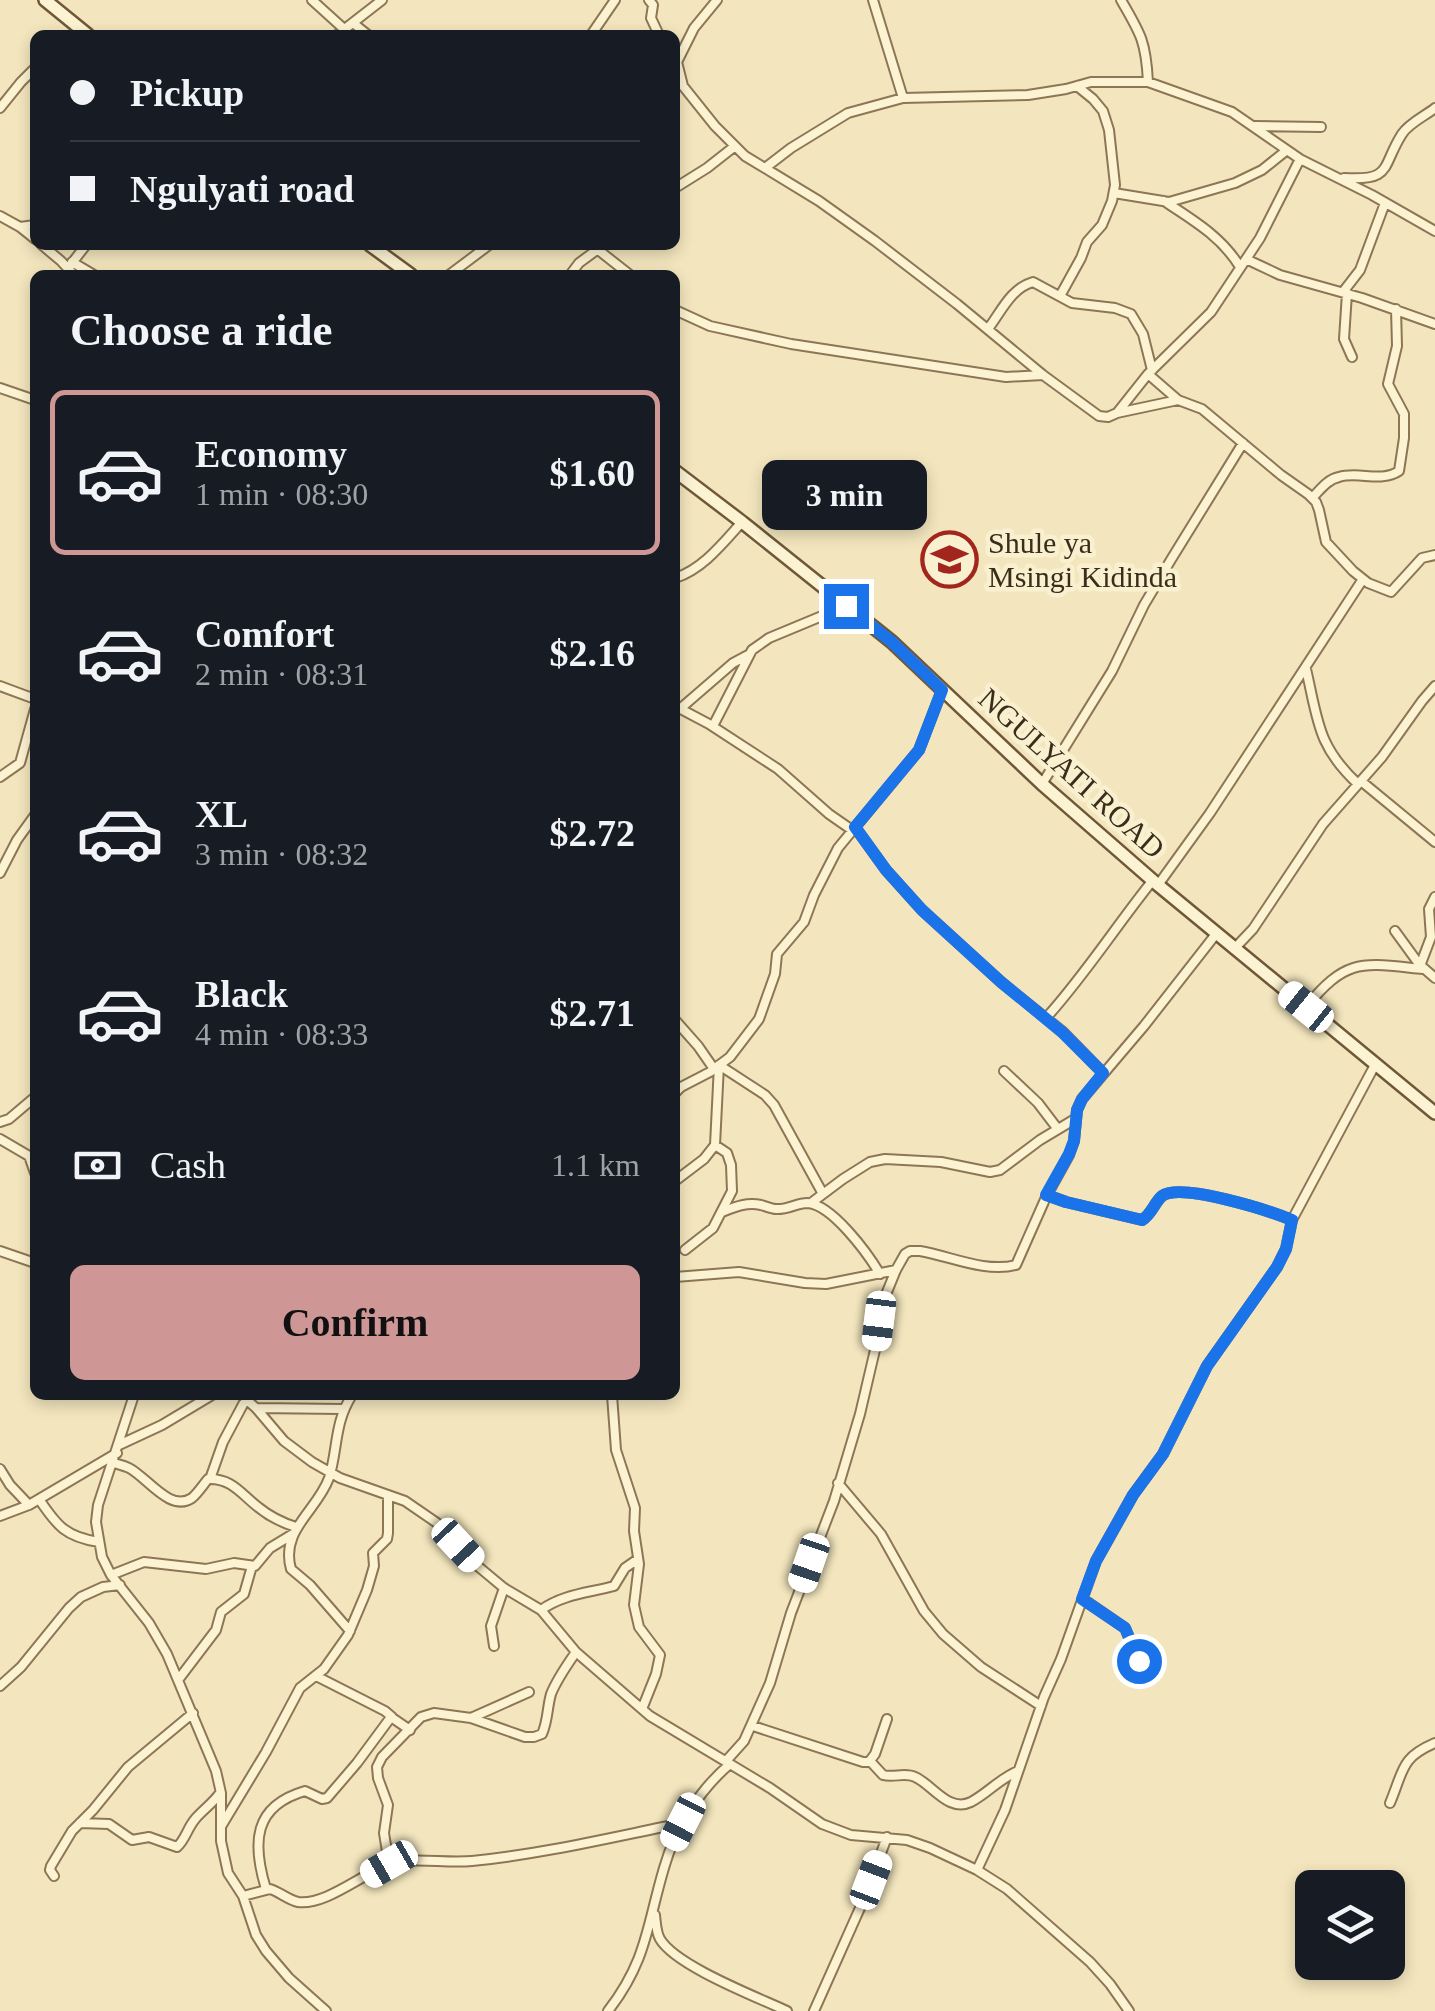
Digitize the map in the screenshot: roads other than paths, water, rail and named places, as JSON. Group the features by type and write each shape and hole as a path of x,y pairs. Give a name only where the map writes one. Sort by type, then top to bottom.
{"main road":[{"path":"45,0 72,30"},
{"path":"380,250 405,270"},
{"name":"NGULYATI ROAD","path":"680,475 892,642 1042,784 1234,949 1434,1110"}],"street":[{"path":"312,0 338,30"},
{"path":"343,30 382,0"},
{"path":"594,30 615,0"},
{"path":"649,0 657,30"},
{"path":"680,54 717,0"},
{"path":"873,0 903,98"},
{"path":"1121,0 1142,36 1148,82"},
{"path":"352,23 361,30"},
{"path":"0,108 30,73"},
{"path":"680,76 683,86 715,126 745,156 875,241 1099,416 1178,400"},
{"path":"765,168 848,113 903,98 1028,96 1091,82 1148,82 1232,112 1300,159 1435,231"},
{"path":"1060,296 1087,242 1102,225 1114,193 1114,155 1103,111 1077,86"},
{"path":"1336,178 1379,175 1391,160 1404,130 1435,108"},
{"path":"1254,126 1321,127"},
{"path":"680,185 735,146"},
{"path":"1114,193 1169,202 1235,184 1262,170 1287,150"},
{"path":"1116,413 1150,372 1211,312 1260,238 1300,159"},
{"path":"1164,201 1214,235 1240,267"},
{"path":"1352,357 1344,338 1344,293 1360,270 1385,202"},
{"path":"0,216 30,235"},
{"path":"20,227 30,226"},
{"path":"48,250 71,268"},
{"path":"456,270 482,250"},
{"path":"575,270 596,250"},
{"path":"602,250 624,270"},
{"path":"1246,258 1280,275 1396,308 1435,324"},
{"path":"988,330 1013,294 1032,282 1072,303 1131,314 1143,334 1150,372 1178,400 1202,409 1312,498 1319,510 1326,542 1364,579 1392,592 1422,558 1435,556"},
{"path":"1312,498 1334,478 1391,476 1398,472 1404,414 1388,384 1396,346 1396,308"},
{"path":"680,312 710,326 791,344 1006,377 1043,375"},
{"path":"0,388 30,398"},
{"path":"1042,784 1112,671 1144,605 1244,444"},
{"path":"680,576 690,573 742,522"},
{"path":"1046,1018 1080,978 1120,920 1156,882 1210,813 1364,579"},
{"path":"713,726 752,650 769,638 846,606"},
{"path":"680,705 748,655"},
{"path":"1306,669 1327,748 1360,782 1435,842"},
{"path":"0,686 30,696"},
{"path":"1234,949 1253,928 1323,824 1435,686"},
{"path":"680,1090 739,1047 759,1019 774,974 776,954 804,922 838,848 919,750 942,690"},
{"path":"680,708 778,769 829,814 854,828 922,910 1062,1032 1103,1073"},
{"path":"0,777 20,763 30,727"},
{"path":"0,873 30,822"},
{"path":"1422,967 1432,937 1429,909 1435,896"},
{"path":"1395,931 1435,978"},
{"path":"608,2011 638,1963 664,1864 683,1822 744,1741 770,1683 791,1612 834,1500 860,1414 879,1321 905,1254 936,1254 985,1266 1016,1265 1046,1195 1069,1154 1082,1099 1216,934"},
{"path":"1306,1007 1343,971 1366,964 1422,967"},
{"path":"680,1026 716,1067 765,1095 774,1105 822,1194"},
{"path":"977,1870 1005,1810 1096,1561 1133,1495 1163,1454 1207,1366 1277,1267 1286,1249 1292,1220 1376,1063"},
{"path":"680,1178 704,1159 714,1145 716,1067"},
{"path":"1004,1071 1038,1102 1057,1128"},
{"path":"0,1122 30,1101"},
{"path":"722,1212 746,1204 778,1210 811,1203 870,1162 885,1159 1000,1170 1075,1119"},
{"path":"0,1140 30,1159"},
{"path":"685,1250 714,1228 732,1192 731,1166 726,1153 714,1145"},
{"path":"1046,1195 1142,1220 1152,1213 1162,1196 1174,1192 1231,1200 1292,1220"},
{"path":"811,1203 842,1225 880,1274"},
{"path":"0,1252 30,1261"},
{"path":"680,1277 739,1272 826,1284 896,1270"},
{"path":"133,1400 98,1505 96,1522 102,1557 158,1637 216,1772 221,1792 225,1866 243,1896 256,1936 289,1978 326,2011"},
{"path":"0,1516 40,1498 204,1400"},
{"path":"114,1464 131,1469 176,1501 188,1500 210,1478 243,1400"},
{"path":"249,1400 284,1441 312,1462 405,1501 436,1524 504,1588 542,1610 576,1652 642,1709 822,1824 851,1835 907,1840 930,1848 1007,1889 1076,1948 1129,2011"},
{"path":"111,1574 144,1562 206,1569 234,1563 259,1564 276,1543 295,1530 319,1497 330,1472 343,1409 349,1400"},
{"path":"612,1400 616,1450 635,1508 638,1559 634,1605 639,1626 660,1655 642,1709"},
{"path":"256,1408 343,1409"},
{"path":"0,1469 29,1504"},
{"path":"210,1478 230,1483 262,1510 295,1530"},
{"path":"838,1483 881,1534 924,1610 943,1634 980,1667 1041,1706"},
{"path":"220,1828 300,1688 324,1668 350,1630 370,1581 373,1554 387,1539 388,1496"},
{"path":"40,1498 49,1514 70,1535 100,1542"},
{"path":"295,1530 289,1554 292,1569 350,1630"},
{"path":"542,1610 567,1596 614,1586 625,1568 638,1559"},
{"path":"178,1680 216,1630 221,1612 244,1594 252,1566"},
{"path":"0,1686 82,1596 120,1585"},
{"path":"494,1646 491,1626 504,1588"},
{"path":"1082,1599 1125,1628 1139,1661"},
{"path":"389,1864 384,1834 388,1805 377,1767 382,1757 420,1718 434,1712 471,1718 526,1737 542,1734 550,1697 576,1652"},
{"path":"316,1676 385,1711 410,1730"},
{"path":"471,1718 528,1692"},
{"path":"54,1876 50,1866 72,1831 128,1767 192,1713"},
{"path":"266,1889 258,1866 257,1840 275,1804 305,1791 327,1798 392,1717"},
{"path":"752,1726 864,1762 875,1754 887,1720"},
{"path":"1390,1803 1408,1759 1435,1743"},
{"path":"870,1761 883,1776 914,1776 939,1796 960,1804 967,1804 1018,1771"},
{"path":"80,1823 109,1824 132,1840 156,1838 177,1848 193,1822 221,1792"},
{"path":"243,1896 266,1889 294,1901 312,1900 403,1861 464,1861 520,1855 683,1822"},
{"path":"814,2011 860,1910 887,1837"},
{"path":"654,1911 662,1942 687,1963 787,2011"}],"place":[{"name":"Shule ya Msingi Kidinda","path":"949,559"}]}
